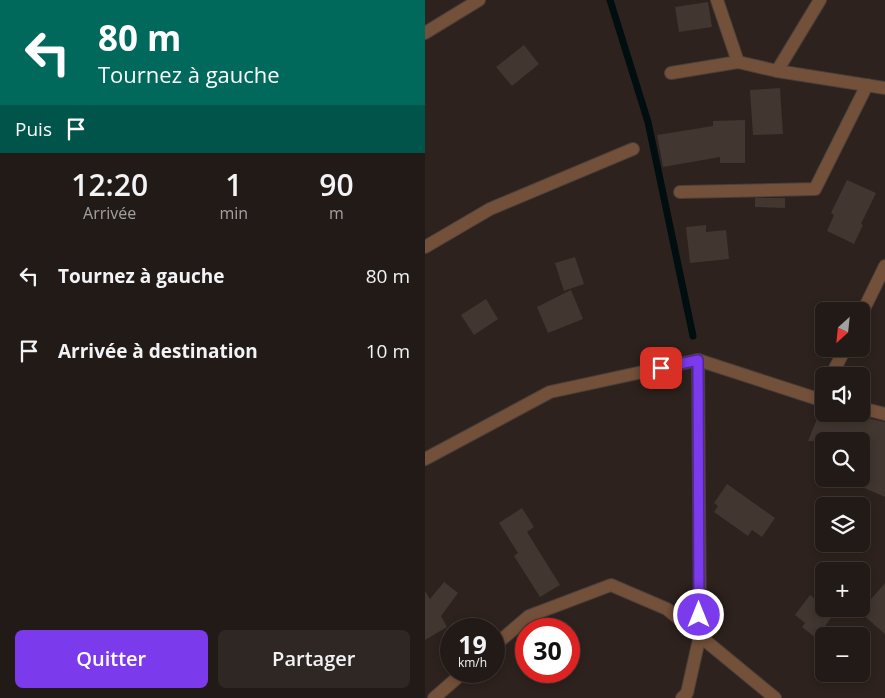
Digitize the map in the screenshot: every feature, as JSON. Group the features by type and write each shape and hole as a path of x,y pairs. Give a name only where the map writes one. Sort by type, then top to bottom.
{"street":[{"path":"425,33 479,0"},
{"path":"717,0 738,62"},
{"path":"777,71 821,0"},
{"path":"671,73 738,62 777,71 885,88"},
{"path":"680,192 815,189 867,85"},
{"path":"425,247 490,209 633,149"},
{"path":"867,302 885,266"},
{"path":"425,459 550,392 698,360 815,395"},
{"path":"682,698 687,692 700,635 698,360"},
{"path":"870,410 885,414"},
{"path":"505,637 529,616 611,586 667,609 775,698"},
{"path":"434,698 451,683"}],"building":[{"path":"708,2 712,27 679,32 675,7"},
{"path":"524,45 539,64 512,86 496,67"},
{"path":"780,88 783,134 753,135 750,90"},
{"path":"745,120 745,163 720,163 720,157 663,167 657,135 713,126 713,121"},
{"path":"847,180 876,193 854,244 827,231 834,215 831,213"},
{"path":"755,198 785,198 785,208 755,207"},
{"path":"706,225 706,232 726,230 729,259 690,263 686,227"},
{"path":"575,257 584,284 564,291 555,263"},
{"path":"571,290 583,319 548,333 537,307"},
{"path":"486,299 498,319 474,335 461,315"},
{"path":"870,419 885,422 885,497 862,487 870,487 870,432 815,432 815,441 808,441 816,422 870,422"},
{"path":"727,484 775,518 762,537 752,530 748,536 714,512 718,506 714,503"},
{"path":"522,508 534,527 527,532 560,585 540,597 514,556 518,553 499,523"},
{"path":"444,582 458,593 441,616 442,618 440,618 440,631 425,640 425,591 430,599"},
{"path":"885,583 885,634 866,617 870,617 870,600"},
{"path":"810,595 815,599 815,617 831,618 824,627 815,627 815,637 802,627 805,623 795,615"}],"waterway":[{"path":"610,0 648,122 693,336"}],"route":[{"path":"661,368 698,360 699,615"}]}
